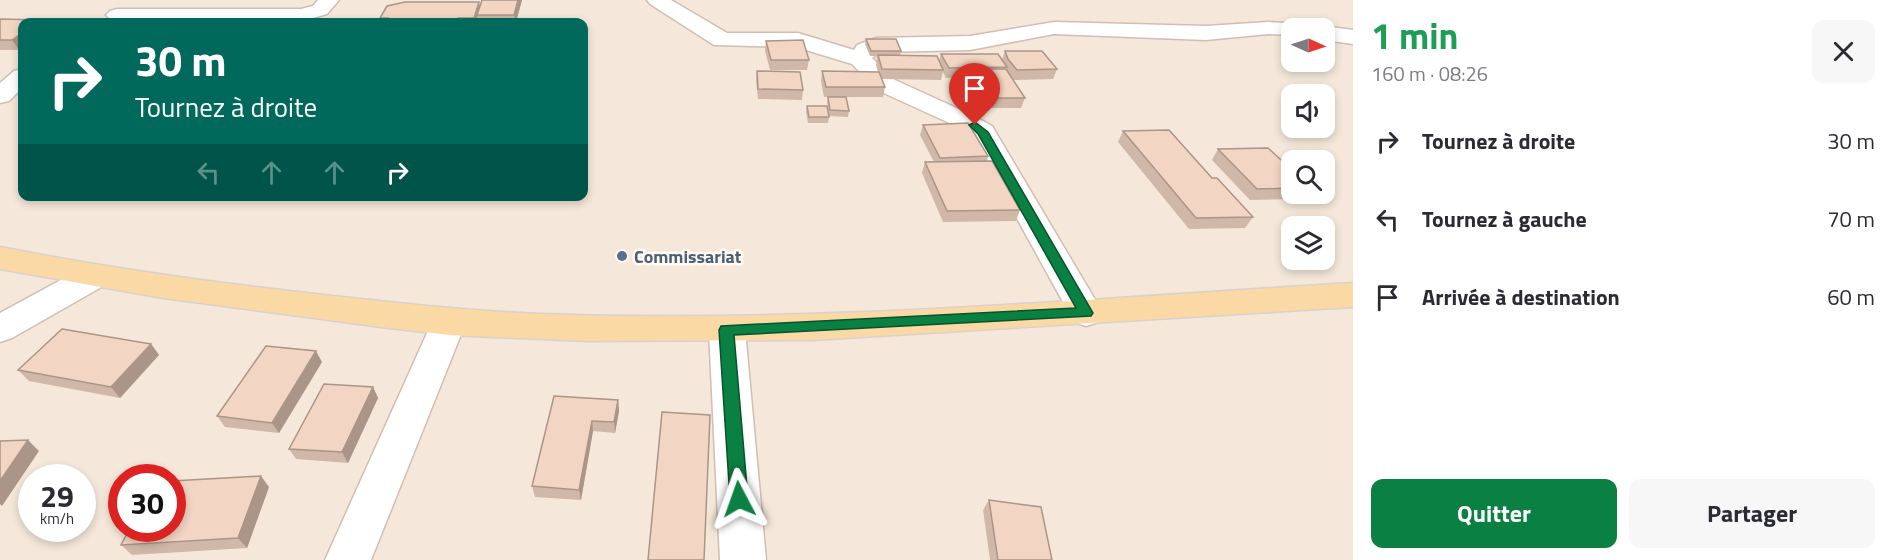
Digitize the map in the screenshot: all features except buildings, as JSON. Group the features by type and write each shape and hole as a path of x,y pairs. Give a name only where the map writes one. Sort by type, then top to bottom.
{"main road":[{"path":"0,258 93,277 270,302 449,322 727,330 1086,313 1353,295"}],"street":[{"path":"112,18 136,0"},
{"path":"159,18 302,15 320,10 329,0"},
{"path":"657,0 722,40 798,40 860,59 886,85 965,121 983,132 1086,313"},
{"path":"860,59 865,50 876,45 970,43 1054,28 1206,33 1281,29"},
{"path":"1335,35 1353,37"},
{"path":"0,96 18,80"},
{"path":"0,329 93,277"},
{"path":"348,560 449,322"},
{"path":"727,330 743,560"}],"shaded area":[{"path":"0,0 1353,0 1353,560 0,560"}],"place":[{"name":"Commissariat","path":"622,256"}],"route":[{"path":"739,499 727,330 1086,313 983,132 975,125"}]}
